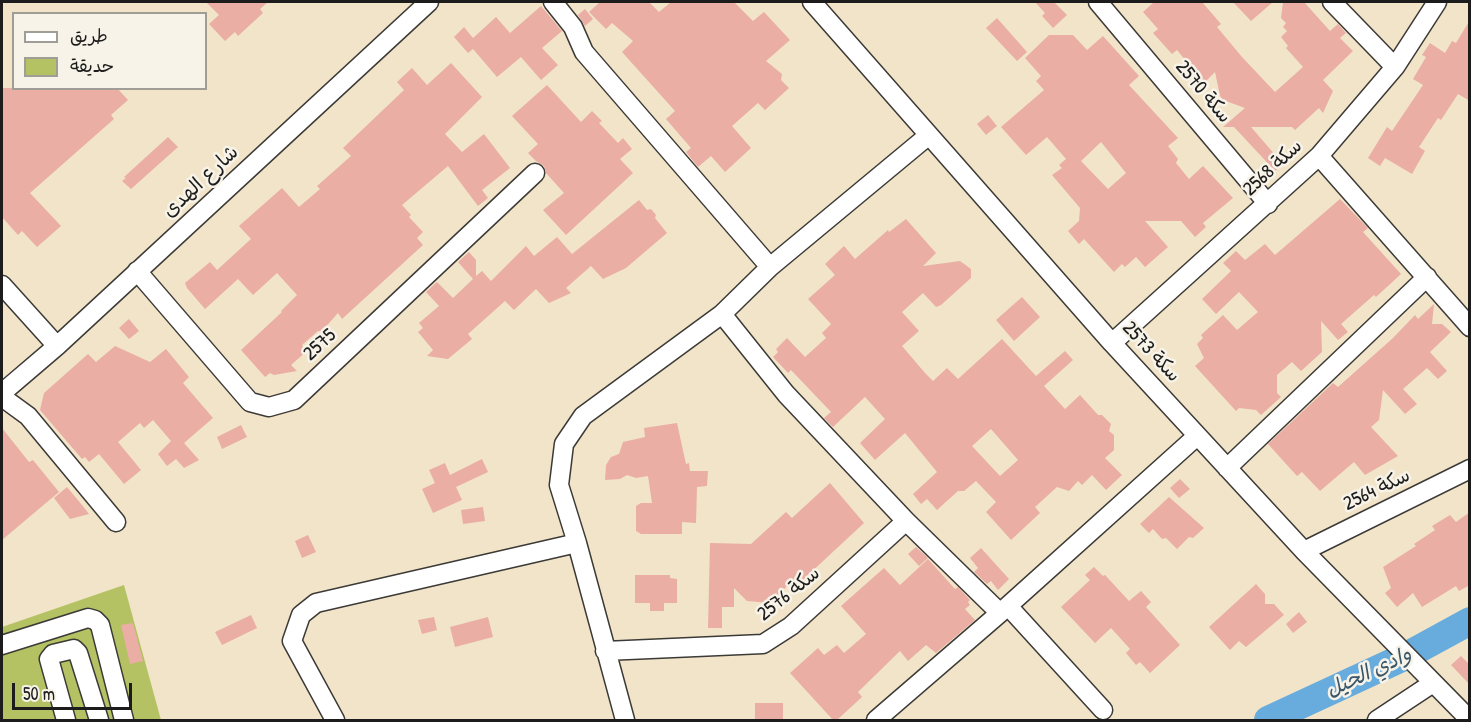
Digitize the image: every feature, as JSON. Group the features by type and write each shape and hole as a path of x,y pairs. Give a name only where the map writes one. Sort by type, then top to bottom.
{"street":[{"name":"شارع الهدى","path":"2,393 57,346 429,2"},
{"path":"553,2 573,27 584,52 770,267"},
{"name":"سكة 2573","path":"812,2 1112,343 1197,436 1304,551 1470,720"},
{"path":"1332,2 1395,67"},
{"name":"سكة 2568","path":"1112,343 1320,156 1395,67 1437,2"},
{"name":"سكة 2570","path":"1105,4 1268,204"},
{"path":"625,720 578,543 560,485 564,444 583,416 722,314 770,267 929,135"},
{"path":"1320,156 1470,327"},
{"name":"2575","path":"137,272 250,402 269,407 294,400 535,173"},
{"path":"1227,468 1427,277"},
{"path":"2,285 57,346"},
{"path":"722,314 786,394 906,521 1004,610 1104,710"},
{"path":"2,397 28,416 116,522"},
{"path":"876,720 1004,610 1197,436"},
{"name":"سكة 2564","path":"1304,551 1470,469"},
{"name":"سكة 2576","path":"605,651 763,644 791,626 906,521"},
{"path":"334,720 292,641 301,615 316,603 578,543"},
{"path":"2,645 88,618 95,620 100,625 124,720"},
{"path":"66,720 49,659 53,654 74,649 78,653 99,720"},
{"path":"1377,720 1433,683"}],"green space":[{"path":"124,585 161,720 2,720 2,627"}],"building":[{"path":"206,2 268,2 260,9 263,13 238,36 235,32 225,41 209,24 219,15"},
{"path":"600,2 649,2 659,12 671,2 734,2 753,21 764,12 790,40 766,61 782,74 781,80 789,88 765,110 758,103 732,126 751,148 725,172 711,156 698,167 686,152 691,148 666,119 675,111 622,52 633,41 612,23 606,29 589,12"},
{"path":"1035,2 1054,2 1067,15 1053,28 1042,16 1045,13"},
{"path":"1154,2 1202,2 1221,24 1217,27 1275,92 1303,67 1286,48 1288,46 1281,37 1287,31 1283,27 1286,23 1281,18 1283,2 1304,2 1330,31 1338,24 1346,33 1340,38 1353,51 1323,80 1333,91 1323,113 1319,108 1295,130 1292,127 1251,127 1283,164 1275,171 1234,127 1223,127 1245,108 1223,100 1215,72 1204,83 1177,50 1172,54 1153,33 1158,29 1143,12"},
{"path":"1233,2 1273,2 1251,21"},
{"path":"541,6 562,31 542,48 558,65 541,80 521,57 497,77 473,49 468,53 454,37 464,27 473,38 496,17 510,33"},
{"path":"585,9 593,19 585,26 578,15"},
{"path":"997,18 1027,52 1017,61 986,28"},
{"path":"1470,20 1470,101 1458,94 1441,120 1438,118 1419,147 1425,151 1412,174 1385,158 1380,166 1368,158 1387,127 1392,131 1423,85 1413,79 1426,57 1422,55 1430,43 1445,53 1452,41 1456,43"},
{"path":"1049,35 1073,35 1087,50 1103,36 1139,76 1129,85 1178,138 1168,146 1178,159 1176,163 1189,179 1203,166 1233,198 1203,223 1206,227 1195,237 1181,221 1145,221 1168,247 1145,267 1136,257 1125,267 1122,264 1114,272 1084,239 1079,244 1068,231 1079,221 1080,208 1052,175 1062,168 1059,165 1066,159 1047,137 1026,155 1001,127 1044,90 1036,81 1041,76 1025,58","holes":["1101,142 1126,173 1108,189 1081,161"]},
{"path":"451,63 482,97 445,134 462,152 484,134 510,168 482,190 488,198 478,206 448,166 402,205 411,215 409,217 423,232 417,238 423,245 342,319 338,313 322,331 318,331 302,345 307,351 291,365 297,371 274,375 270,373 265,377 241,350 297,295 277,273 253,295 238,279 205,309 185,283 210,262 217,270 251,239 239,226 282,188 299,207 320,189 317,186 351,156 343,148 404,90 397,82 412,68 427,85"},
{"path":"547,85 581,122 592,111 602,121 599,123 618,143 623,138 632,149 620,159 633,173 566,235 543,210 564,193 546,173 544,166 528,153 538,144 512,116"},
{"path":"2,88 12,88 12,90 119,90 128,100 111,115 114,119 30,193 61,226 37,247 22,231 18,235 2,217"},
{"path":"988,115 997,126 986,135 977,124"},
{"path":"168,137 178,147 131,189 122,181 126,178 124,177"},
{"path":"1340,199 1368,228 1363,232 1401,274 1341,324 1348,332 1338,340 1321,321 1322,352 1301,371 1292,362 1277,375 1277,393 1281,397 1261,415 1256,410 1239,408 1236,411 1195,366 1204,358 1197,344 1203,338 1201,335 1223,315 1237,330 1258,312 1239,292 1216,314 1202,299 1231,271 1223,263 1236,251 1245,260 1265,244 1275,255"},
{"path":"639,200 647,210 651,209 667,233 626,268 603,279 591,266 566,288 571,293 549,303 536,289 514,310 505,301 468,334 472,339 448,359 427,356 433,350 418,332 423,328 419,323 439,306 426,292 437,282 453,298 473,279 458,262 469,252 476,260 476,276 482,271 491,281 526,246 534,256 557,237 572,254"},
{"path":"906,219 936,253 923,266 960,261 971,269 971,278 941,305 936,307 923,293 902,312 919,331 902,346 933,381 947,368 958,379 1002,339 1036,376 1065,351 1073,360 1044,386 1065,409 1080,395 1098,415 1102,415 1111,424 1109,431 1114,435 1114,450 1105,458 1122,475 1106,490 1092,475 1082,485 1078,481 1069,491 1057,487 1035,507 1040,513 1011,540 986,512 996,502 976,481 964,491 958,491 937,510 927,499 921,504 913,494 937,472 905,433 875,460 860,443 885,419 865,397 833,427 824,418 831,412 791,370 788,373 773,357 778,352 776,349 787,338 805,357 826,338 822,333 831,324 808,299 835,275 825,264 844,246 855,259 888,230 889,232","holes":["991,429 1018,460 1000,476 972,446"]},
{"path":"1022,297 1040,317 1014,341 996,320"},
{"path":"1434,304 1432,324 1442,324 1451,332 1430,352 1447,371 1438,379 1427,368 1403,389 1417,404 1405,414 1383,390 1379,420 1371,427 1398,456 1365,475 1354,462 1320,491 1302,472 1297,476 1268,444 1333,383 1338,387 1415,315 1418,319"},
{"path":"129,319 139,331 129,339 119,328"},
{"path":"115,346 150,362 166,349 189,377 183,383 213,418 184,443 199,460 184,468 176,459 167,466 158,454 171,441 153,420 144,428 140,423 118,442 141,470 124,484 99,454 89,462 85,457 82,459 40,410 44,393 88,354 96,362"},
{"path":"677,423 686,464 689,463 690,471 708,471 707,486 697,487 696,523 682,522 682,534 641,534 636,531 636,506 641,503 652,503 648,476 636,478 627,475 620,479 605,480 606,465 611,457 619,454 623,442 645,437 644,428"},
{"path":"241,425 247,437 222,449 217,437"},
{"path":"2,428 29,462 33,460 59,492 2,540"},
{"path":"482,459 488,472 456,487 462,500 433,513 422,489 435,483 429,470 445,463 450,475"},
{"path":"1180,479 1190,489 1179,498 1170,488"},
{"path":"830,483 864,523 793,589 789,584 771,603 747,601 734,588 734,607 722,607 722,628 708,628 710,543 751,544 786,512 792,518"},
{"path":"67,487 89,514 70,519 54,498"},
{"path":"1169,497 1204,528 1193,538 1189,537 1177,549 1166,538 1162,539 1153,529 1149,533 1140,524"},
{"path":"483,507 485,521 463,524 461,510"},
{"path":"1470,512 1470,585 1459,591 1456,586 1422,607 1413,593 1397,607 1385,593 1391,588 1383,567 1416,546 1414,544 1435,530 1432,526 1450,515 1456,522"},
{"path":"308,535 316,552 302,558 295,541"},
{"path":"916,547 928,558 919,566 908,554"},
{"path":"981,548 1009,579 998,590 991,581 987,584 974,572 978,568 970,558"},
{"path":"928,559 955,589 958,587 970,600 968,602 970,605 965,609 975,620 936,653 926,645 908,661 900,651 858,692 862,697 837,720 833,720 790,673 818,648 824,655 837,645 844,653 866,634 841,606 884,568 900,585"},
{"path":"1094,567 1103,576 1105,575 1129,601 1141,591 1151,602 1146,607 1180,645 1150,673 1140,662 1136,665 1126,653 1130,649 1111,628 1095,643 1061,607 1090,580 1085,575"},
{"path":"635,575 670,575 670,578 677,579 677,603 664,603 664,611 650,611 650,603 635,603"},
{"path":"1256,584 1265,594 1265,604 1274,604 1284,615 1246,647 1239,641 1230,650 1209,627"},
{"path":"1299,612 1307,622 1293,633 1286,624"},
{"path":"251,615 257,628 222,645 215,632"},
{"path":"434,617 437,630 422,634 418,620"},
{"path":"488,617 493,637 455,647 450,627"},
{"path":"133,623 143,661 130,664 121,625"},
{"path":"1461,656 1470,665 1470,685 1451,665"},
{"path":"755,703 783,703 783,720 755,720"}],"waterway":[{"name":"وادي الحيل","path":"1268,720 1406,656 1470,621"}]}
